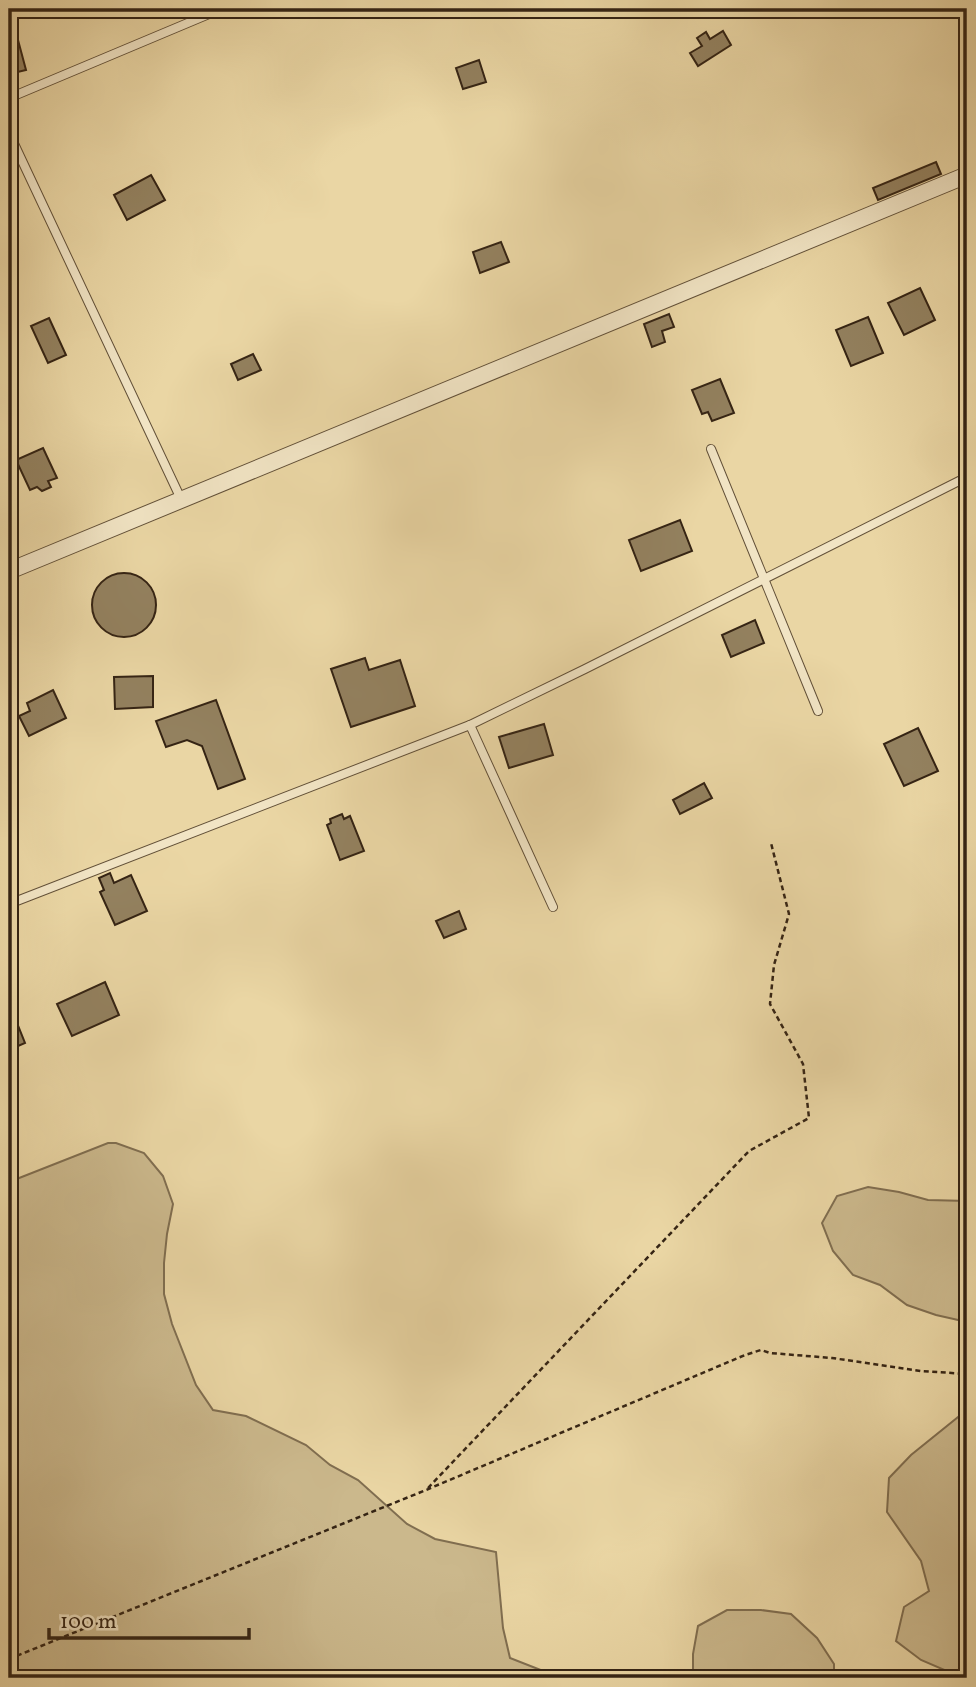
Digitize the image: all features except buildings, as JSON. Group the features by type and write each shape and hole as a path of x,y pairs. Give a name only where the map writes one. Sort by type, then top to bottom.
{"street":[{"path":"9,571 967,175"}],"lane":[{"path":"9,98 220,9"},
{"path":"9,133 181,499"},
{"path":"711,449 818,711"},
{"path":"9,904 470,724 967,477"},
{"path":"470,724 553,906"}],"path":[{"path":"426,1490 749,1151 809,1118 803,1064 770,1004 774,965 789,914 771,843"},
{"path":"9,1659 426,1490 761,1350 921,1371 967,1374"}],"shaded area":[{"path":"108,1143 116,1143 144,1153 163,1176 173,1204 164,1263 164,1294 172,1324 196,1385 213,1410 246,1416 306,1445 330,1465 358,1480 407,1524 435,1539 496,1552 503,1628 510,1658 561,1678 9,1678 9,1182"},
{"path":"868,1187 928,1200 967,1201 967,1322 907,1305 880,1285 853,1275 833,1251 822,1223 837,1196"},
{"path":"967,1408 967,1678 963,1678 921,1660 896,1641 904,1607 929,1591 921,1561 887,1512 889,1478 911,1455"},
{"path":"727,1610 761,1610 791,1614 817,1638 834,1664 834,1678 693,1678 693,1654 698,1626"}]}
